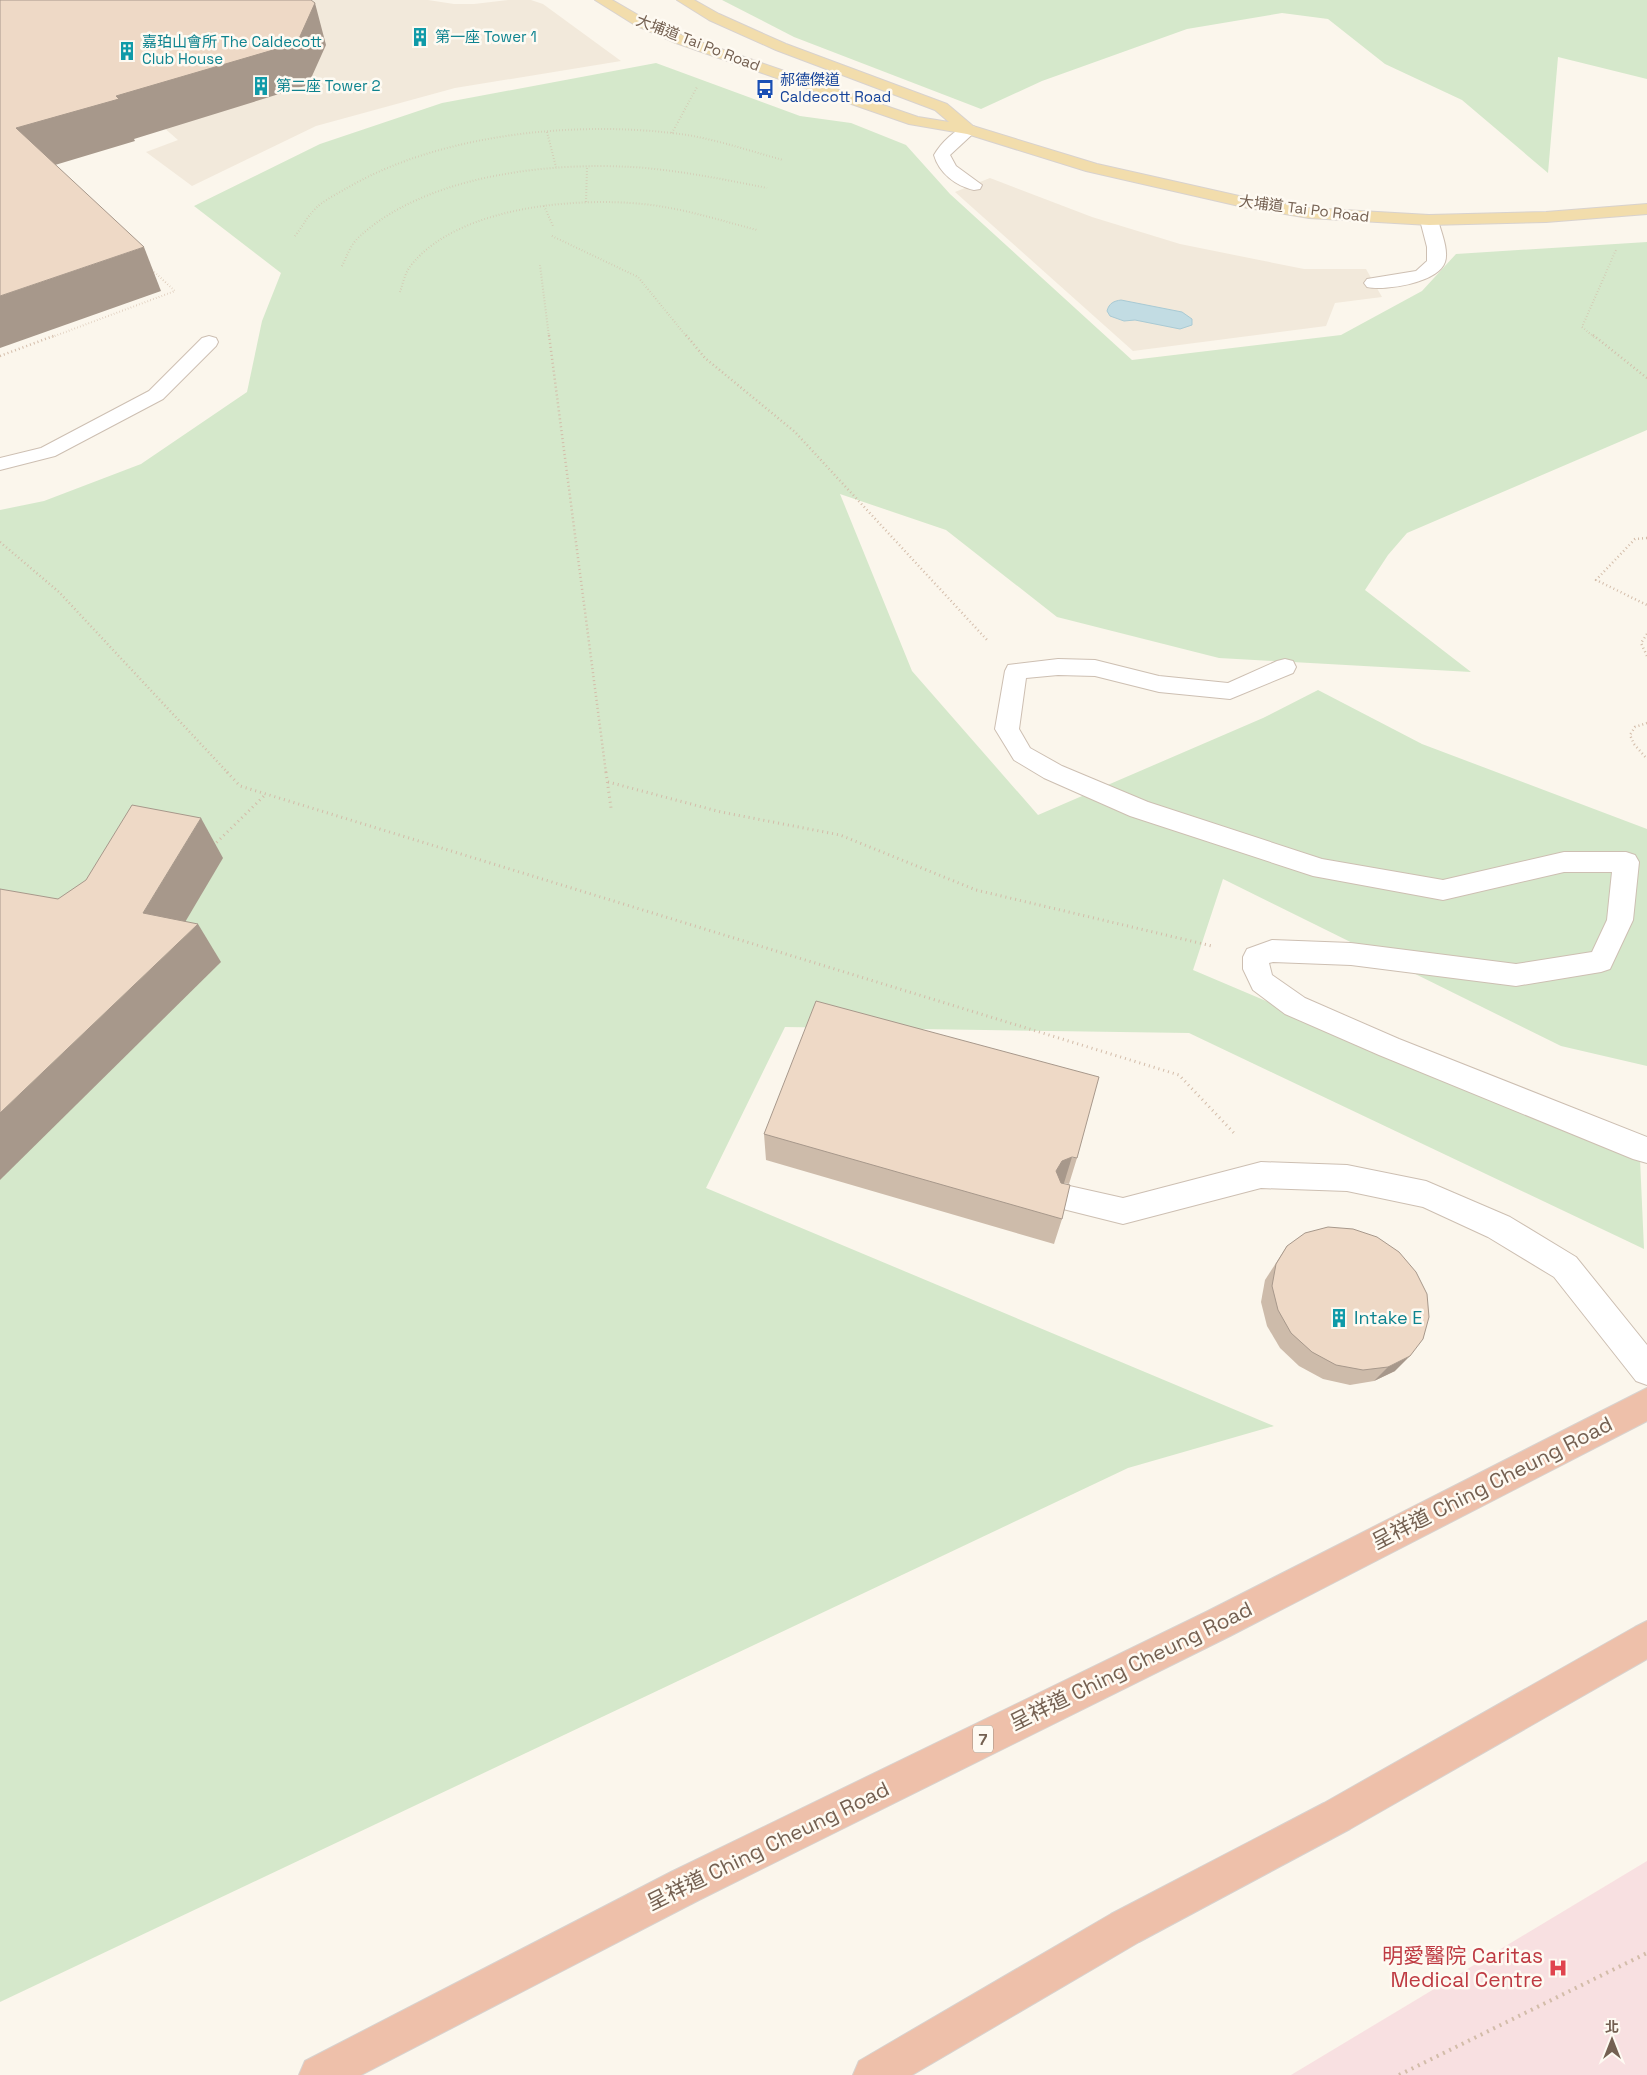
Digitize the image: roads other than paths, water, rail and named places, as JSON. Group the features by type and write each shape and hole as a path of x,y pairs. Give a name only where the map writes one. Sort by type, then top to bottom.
{"highway":[{"name":"呈祥道 Ching Cheung Road","path":"319,2075 685,1886 1218,1624 1647,1404"},
{"path":"873,2075 1125,1928 1337,1816 1647,1639"}],"main road":[{"name":"大埔道 Tai Po Road","path":"602,0 640,22 734,59 915,121 969,130 1092,168 1163,185 1309,213 1377,218 1429,220 1546,217 1647,209"},
{"name":"大埔道 Tai Po Road","path":"684,0 782,47 941,107 969,130"}],"lane":[{"path":"969,130 946,148 942,155 943,163 955,175 974,185"},
{"path":"1373,283 1396,281 1422,275 1436,262 1436,247 1429,220"},
{"path":"0,464 48,452 156,395 209,342"},
{"path":"1285,666 1230,691 1160,684 1095,668 1058,667 1016,671 1007,729 1022,754 1053,772 1139,809 1322,869 1442,890 1564,862 1626,862 1620,920 1601,961 1516,975 1351,954 1272,950 1256,957 1256,969 1262,982 1296,1006 1398,1050 1647,1150"},
{"path":"1065,1198 1123,1211 1261,1174 1347,1178 1426,1194 1499,1227 1566,1267 1647,1370"}],"water":[{"path":"1121,300 1182,312 1192,319 1192,325 1180,329 1135,320 1124,321 1110,316 1107,311 1110,304"}],"place":[{"name":"第一座 Tower 1","path":"420,37"},
{"name":"嘉珀山會所 The Caldecott Club House","path":"127,51"},
{"name":"第二座 Tower 2","path":"261,86"},
{"name":"郝德傑道 Caldecott Road","path":"765,89"},
{"name":"Intake E","path":"1339,1318"},
{"name":"明愛醫院 Caritas Medical Centre","path":"1558,1968"}]}
